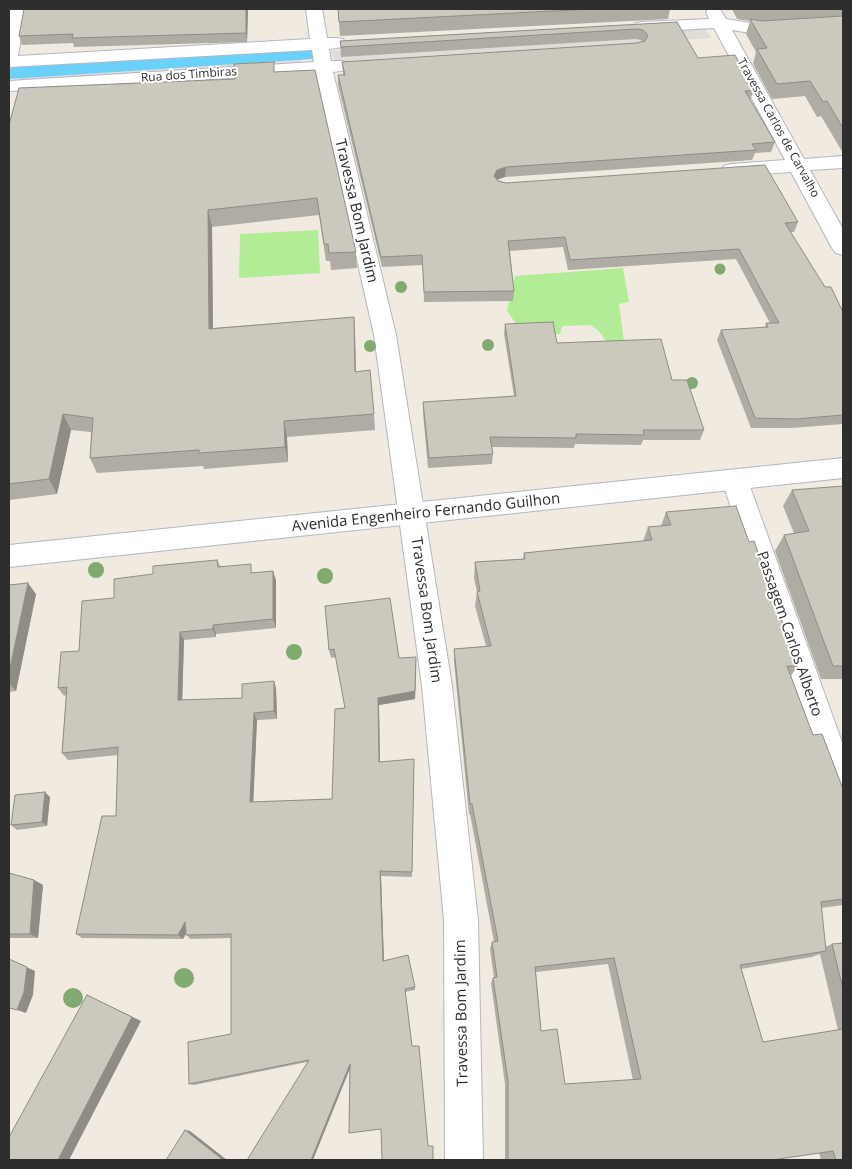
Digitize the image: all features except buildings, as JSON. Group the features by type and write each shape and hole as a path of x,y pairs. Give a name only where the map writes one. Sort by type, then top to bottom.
{"street":[{"path":"9,62 18,9"},
{"name":"Travessa Bom Jardim","path":"314,9 322,58 385,335 437,686 460,920 464,1160"},
{"path":"622,28 716,16 757,29"},
{"name":"Travessa Carlos de Carvalho","path":"716,16 843,248"},
{"path":"710,41 730,40 757,29 843,24"},
{"name":"Rua dos Timbiras","path":"9,86 322,58 349,43"},
{"name":"Rua dos Timbiras","path":"9,62 322,58 353,65"},
{"path":"711,171 843,162"},
{"name":"Avenida Engenheiro Fernando Guilhon","path":"9,556 843,468"},
{"name":"Passagem Carlos Alberto","path":"735,480 843,788"}],"green space":[{"path":"318,230 320,273 239,278 240,234"},
{"path":"623,268 629,302 619,304 625,349 612,349 598,330 590,325 562,326 560,334 522,334 507,310 515,276"}],"shaded area":[{"path":"705,28 711,38 335,62 331,51"},
{"path":"301,54 302,65 18,82 20,71"}],"waterway":[{"path":"9,71 312,51"}]}
